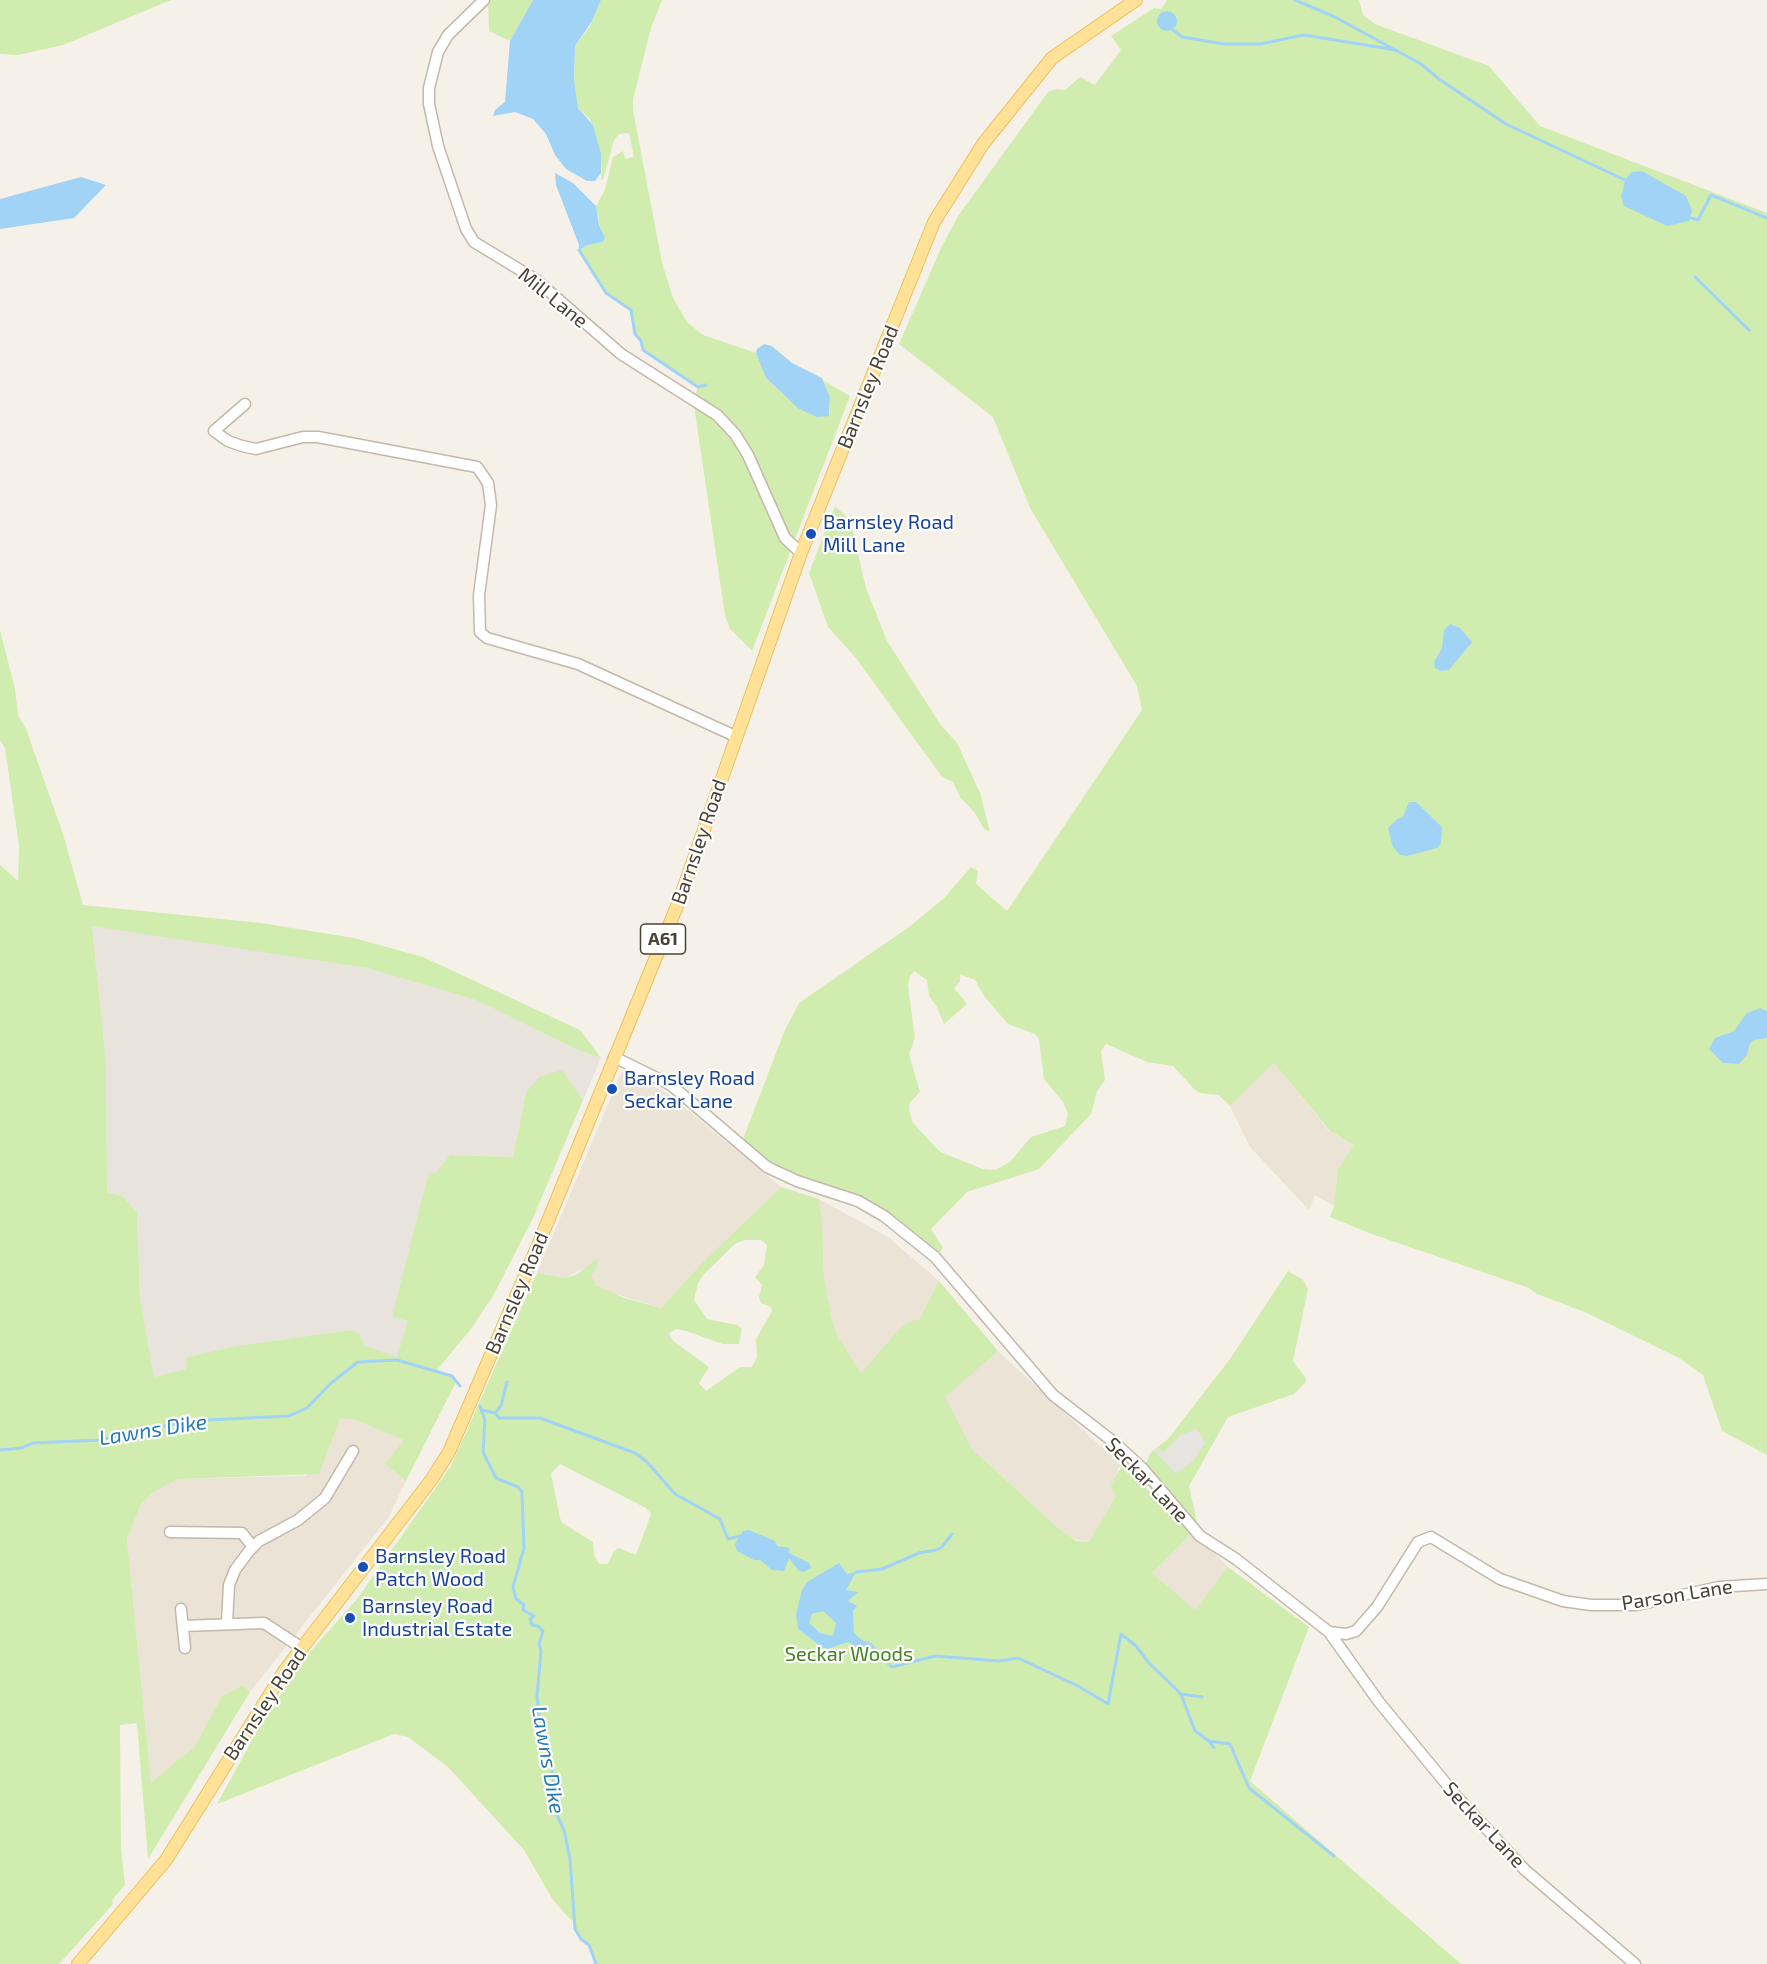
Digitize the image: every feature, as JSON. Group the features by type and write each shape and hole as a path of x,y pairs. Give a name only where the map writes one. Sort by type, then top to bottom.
{"main road":[{"name":"Barnsley Road","path":"78,1964 154,1874 182,1835 257,1710 432,1479 449,1452 536,1250 679,902 735,736 765,661 801,553 934,222 983,144 1052,58 1137,0"}],"street":[{"name":"Mill Lane","path":"484,0 448,35 438,52 429,88 429,104 438,146 466,229 474,242 535,279 621,354 717,415 735,434 748,455 785,538 801,553"},
{"path":"245,404 214,431 242,446 256,449 303,437 318,437 477,466 488,483 491,505 485,533 479,595 480,632 487,638 578,664 735,736"},
{"name":"Seckar Lane","path":"614,1057 671,1085 767,1167 797,1181 858,1201 884,1216 935,1257 1053,1395 1115,1443 1143,1469 1200,1536 1236,1559 1329,1632 1379,1702 1457,1797 1525,1870 1635,1964"},
{"path":"227,1623 230,1581 253,1547 266,1537 298,1520 325,1498 354,1451"},
{"path":"170,1532 242,1533 253,1547"},
{"name":"Parson Lane","path":"1329,1632 1346,1634 1356,1631 1377,1607 1418,1542 1431,1537 1500,1579 1563,1601 1591,1605 1637,1605 1719,1587 1767,1584"},
{"path":"181,1609 185,1648"},
{"path":"183,1626 264,1623 302,1648"}],"shaded area":[{"path":"92,925 367,968 476,1000 573,1048 601,1058 583,1100 562,1070 526,1093 513,1157 450,1155 392,1317 408,1321 397,1358 364,1345 359,1333 352,1330 236,1346 187,1357 186,1369 154,1377 140,1298 137,1212 122,1196 107,1192 106,1061"},
{"path":"1274,1063 1329,1131 1354,1145 1338,1169 1334,1206 1315,1195 1309,1210 1250,1147 1230,1106"},
{"path":"622,1071 667,1093 781,1187 701,1264 661,1308 603,1290 593,1282 585,1268 565,1278 537,1273"},
{"path":"819,1199 888,1237 939,1281 917,1322 898,1330 861,1373 837,1335 832,1320 824,1278"},
{"path":"998,1351 1122,1466 1118,1468 1116,1496 1089,1542 1069,1538 972,1449 944,1396"},
{"path":"340,1418 355,1420 405,1440 385,1464 406,1481 388,1518 250,1692 243,1685 222,1696 195,1746 151,1784 127,1539 141,1504 152,1493 178,1479 306,1476"},
{"path":"1197,1429 1205,1443 1193,1461 1176,1474 1153,1450 1157,1448 1164,1452 1180,1435"},
{"path":"1193,1532 1228,1567 1195,1611 1152,1573"}],"green space":[{"path":"0,0 171,0 63,45 18,55 0,54"},
{"path":"488,0 533,0 510,41 489,31"},
{"path":"601,0 662,0 651,28 633,99 633,110 662,263 673,298 687,322 703,335 756,353 766,378 788,399 830,414 830,397 824,381 850,396 752,651 730,629 725,615 693,399 698,387 643,350 641,341 635,334 631,310 606,293 579,250 588,245 603,242 596,206 605,190 613,157 623,151 625,159 634,157 629,133 619,134 614,140 603,180 601,179 602,167 595,132 590,119 578,108 574,87 575,46 590,26"},
{"path":"1167,0 1359,0 1363,15 1375,24 1489,66 1540,126 1767,213 1767,1455 1722,1431 1703,1375 1679,1358 1587,1313 1537,1294 1529,1288 1369,1233 1330,1217 1334,1206 1338,1169 1354,1145 1330,1131 1274,1063 1230,1106 1219,1095 1200,1093 1194,1089 1173,1066 1147,1062 1106,1044 1101,1051 1105,1080 1097,1091 1091,1114 1039,1169 967,1192 931,1229 943,1248 935,1257 884,1216 797,1181 741,1144 785,1030 799,1003 909,927 944,898 971,867 978,871 976,884 1007,911 1142,710 1137,686 1030,508 993,417 899,344 941,248 958,216 1048,92 1056,89 1065,90 1080,77 1095,85 1121,50 1111,36 1154,8 1161,9","holes":["914,971 927,980 929,996 937,1007 944,1024 967,1004 954,988 960,982 960,974 975,980 984,996 1008,1024 1035,1034 1039,1039 1044,1079 1063,1102 1068,1114 1065,1126 1031,1137 1010,1162 995,1170 983,1169 940,1152 913,1123 909,1110 910,1102 920,1092 909,1054 915,1038 908,986 910,976"]},
{"path":"835,506 851,524 866,588 887,641 940,724 957,743 980,793 990,832 984,829 975,813 960,797 953,782 942,777 856,658 828,627 809,573"},
{"path":"0,630 15,689 18,715 26,729 63,834 83,905 261,923 354,938 423,957 580,1030 601,1058 573,1048 476,1000 367,968 92,926 106,1061 107,1192 122,1196 137,1212 140,1298 154,1377 186,1369 187,1357 236,1346 352,1330 359,1333 364,1345 397,1357 408,1321 392,1317 429,1172 436,1173 450,1155 513,1157 526,1093 539,1077 562,1070 583,1100 533,1218 493,1296 471,1329 436,1371 452,1376 456,1382 406,1481 385,1464 404,1440 355,1420 340,1418 319,1474 178,1479 152,1493 141,1504 127,1539 151,1783 195,1746 222,1696 243,1685 250,1692 148,1859 137,1723 120,1725 121,1850 125,1885 112,1900 113,1904 59,1964 0,1964 0,865 18,881 19,846 5,748 0,740"},
{"name":"Seckar Woods","path":"781,1187 819,1199 824,1278 832,1320 837,1335 861,1373 898,1330 914,1319 918,1321 939,1281 998,1351 945,1397 972,1449 1058,1528 1076,1541 1089,1542 1116,1496 1111,1485 1122,1466 1193,1532 1152,1573 1195,1610 1228,1567 1309,1627 1250,1781 1461,1964 596,1964 589,1945 581,1939 575,1929 575,1922 553,1900 524,1850 448,1767 408,1737 394,1734 217,1804 256,1733 302,1661 357,1599 451,1466 537,1273 565,1278 576,1275 597,1259 598,1264 591,1276 596,1285 624,1298 661,1308 701,1264","holes":["744,1240 761,1240 767,1245 764,1265 755,1277 762,1285 759,1297 761,1303 771,1307 772,1311 756,1339 757,1357 752,1367 740,1367 706,1391 699,1383 709,1367 672,1340 669,1333 676,1329 723,1344 739,1344 742,1329 737,1325 707,1319 694,1300 698,1283 704,1274 735,1244","560,1464 646,1508 651,1514 636,1555 619,1548 614,1551 608,1564 599,1564 594,1555 593,1542 561,1522 551,1474"]},
{"path":"1288,1271 1303,1280 1308,1289 1293,1361 1306,1382 1294,1394 1228,1417 1189,1486 1200,1536 1143,1469 1151,1452 1168,1439 1230,1359"}],"water":[{"path":"533,0 601,0 592,21 575,46 574,80 578,108 593,125 601,154 601,173 595,181 587,181 566,169 555,155 546,134 533,119 515,112 493,116 495,110 505,102 510,41"},
{"path":"1163,11 1171,11 1177,17 1177,25 1171,31 1163,31 1157,25 1157,17"},
{"path":"1642,171 1686,196 1692,211 1689,221 1667,226 1624,206 1621,197 1625,180 1632,172"},
{"path":"555,173 573,183 596,206 599,225 605,238 603,242 588,245 579,250 556,185"},
{"path":"81,177 106,185 74,218 0,229 0,199"},
{"path":"764,344 772,346 792,363 822,378 830,397 829,416 817,417 799,409 766,378 756,353 757,349"},
{"path":"1450,624 1460,628 1472,642 1449,670 1441,671 1435,668 1434,662 1442,648 1444,630"},
{"path":"1409,802 1416,802 1442,827 1441,843 1437,848 1407,856 1400,855 1393,847 1388,828 1397,819 1403,817"},
{"path":"1760,1008 1767,1011 1767,1038 1750,1043 1747,1055 1739,1064 1723,1063 1709,1049 1715,1038 1734,1031 1747,1013"},
{"path":"749,1530 775,1541 777,1546 790,1548 789,1553 809,1563 811,1568 804,1572 799,1571 789,1558 784,1571 772,1570 760,1560 754,1560 737,1551 735,1544 743,1531"},
{"path":"839,1563 847,1574 856,1572 846,1590 858,1592 848,1601 857,1606 853,1611 854,1633 862,1640 873,1644 878,1654 874,1654 871,1647 860,1649 848,1642 827,1649 798,1629 796,1614 802,1590 807,1582","holes":["823,1611 836,1623 833,1636 820,1633 809,1623 812,1614"]}],"waterway":[{"path":"1295,0 1333,16 1421,64 1439,79 1506,124 1625,180"},
{"path":"1173,30 1182,37 1224,44 1260,44 1304,35 1396,50"},
{"path":"1691,218 1698,220 1711,195 1767,218"},
{"path":"579,250 606,293 631,310 635,334 641,341 643,350 698,387 706,385"},
{"path":"1695,277 1749,330"},
{"name":"Lawns Dike","path":"0,1450 22,1448 33,1443 100,1440 188,1421 289,1416 307,1408 330,1384 358,1362 397,1360 452,1376 460,1386"},
{"path":"495,1413 501,1406 507,1382"},
{"name":"Lawns Dike","path":"480,1406 485,1420 483,1452 496,1478 518,1487 522,1492 524,1548 513,1587 516,1599 524,1605 523,1610 534,1616 530,1619 532,1625 538,1626 543,1631 539,1644 541,1651 537,1696 540,1729 547,1741 557,1803 555,1811 564,1830 570,1859 575,1929 581,1939 589,1945 596,1964"},
{"path":"482,1410 495,1413 499,1418 540,1418 635,1453 647,1462 675,1494 720,1519 728,1539 740,1536"},
{"path":"856,1572 882,1569 919,1553 936,1550 942,1547 952,1534"},
{"path":"878,1654 892,1667 935,1656 999,1661 1018,1658 1078,1686 1108,1704 1121,1634 1136,1646 1148,1662 1181,1694 1195,1731 1209,1741 1230,1744 1249,1788 1334,1856"},
{"path":"1181,1694 1202,1697"},
{"path":"1209,1741 1214,1748"}],"place":[{"name":"Barnsley Road Mill Lane","path":"811,534"},
{"name":"Barnsley Road Seckar Lane","path":"612,1089"},
{"name":"Barnsley Road Patch Wood","path":"363,1567"},
{"name":"Barnsley Road Industrial Estate","path":"350,1618"}]}
